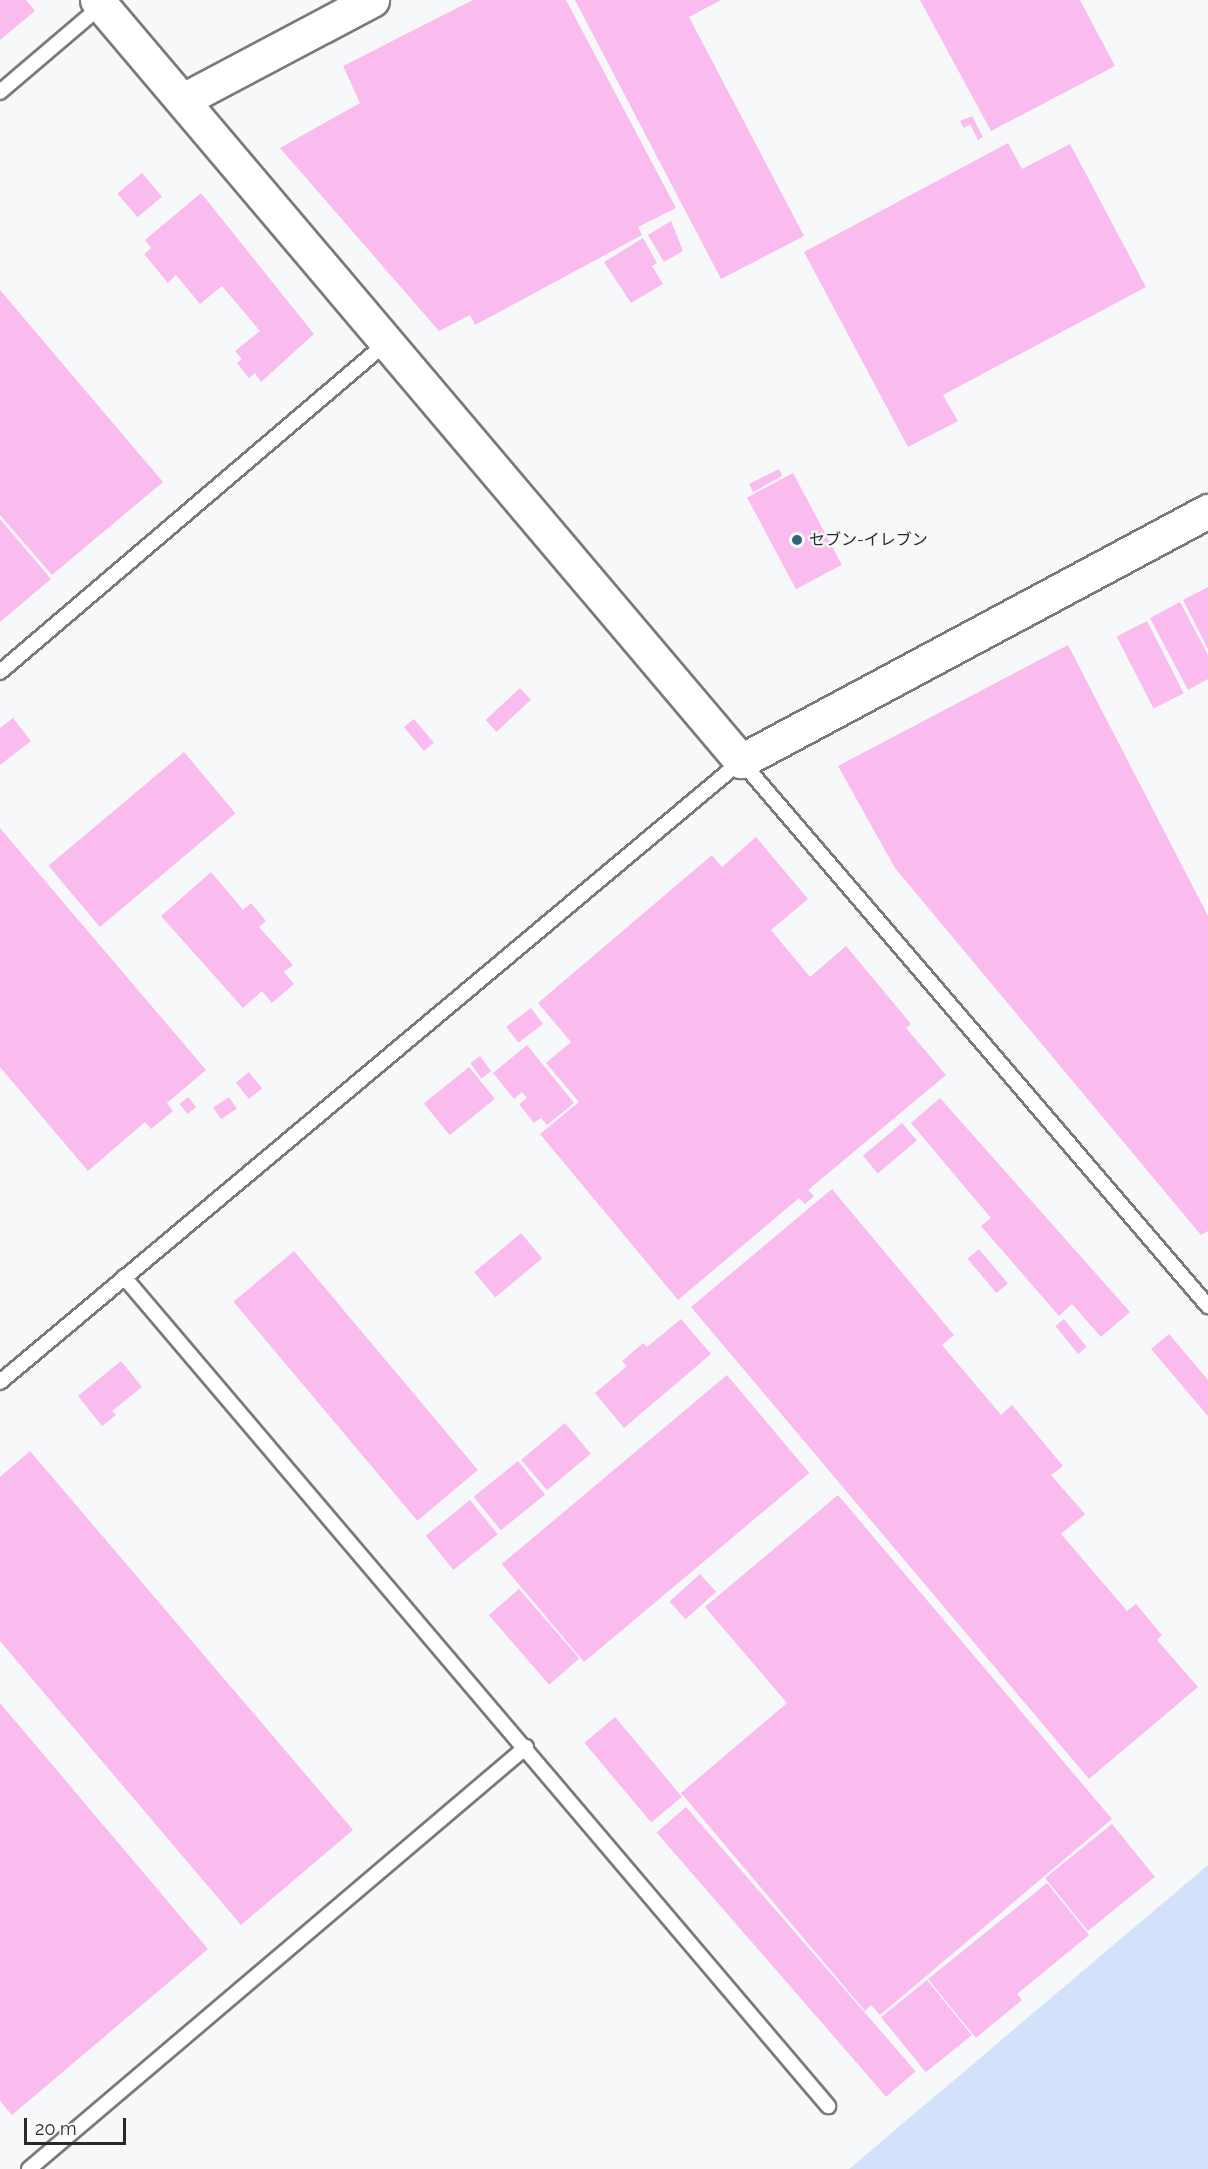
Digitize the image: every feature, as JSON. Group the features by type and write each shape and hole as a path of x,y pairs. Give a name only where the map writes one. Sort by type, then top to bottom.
{"street":[{"path":"183,100 372,0"},
{"path":"99,3 741,761 1208,511"}],"lane":[{"path":"0,92 99,3"},
{"path":"0,672 386,343"},
{"path":"0,1382 741,761 1208,1306"},
{"path":"124,1277 526,1747 828,2106"},
{"path":"29,2169 526,1747"}],"water":[{"path":"1208,1865 1208,2169 849,2169"}],"building":[{"path":"0,0 26,0 35,11 0,40"},
{"path":"473,0 566,0 676,208 638,227 642,235 475,325 470,315 439,331 280,148 360,103 343,66"},
{"path":"575,0 721,0 689,17 804,236 721,279"},
{"path":"920,0 1080,0 1115,66 991,131"},
{"path":"972,116 983,137 978,140 970,124 964,128 960,121"},
{"path":"1008,143 1022,169 1070,144 1146,287 943,395 958,421 908,447 804,252"},
{"path":"142,173 162,197 137,217 117,194"},
{"path":"201,193 314,334 261,382 255,373 249,378 237,363 242,359 235,351 260,331 222,286 200,304 176,275 168,283 144,254 151,248 145,240"},
{"path":"671,221 683,251 664,262 648,235"},
{"path":"643,238 657,263 652,266 663,284 631,303 604,262"},
{"path":"0,290 163,482 52,575 0,515"},
{"path":"779,469 782,476 753,492 749,484"},
{"name":"セブン-イレブン","path":"793,473 842,565 796,589 747,497"},
{"path":"0,519 51,579 0,622"},
{"path":"1208,587 1208,649 1183,600"},
{"path":"1180,602 1208,655 1208,679 1188,690 1150,618"},
{"path":"1147,621 1184,693 1153,709 1117,636"},
{"path":"1068,645 1208,916 1208,1231 1201,1235 895,868 838,766"},
{"path":"520,688 531,700 497,732 486,720"},
{"path":"13,718 31,741 0,765 0,728"},
{"path":"414,719 434,743 424,751 404,727"},
{"path":"184,752 235,813 100,927 48,866"},
{"path":"0,828 206,1070 167,1103 173,1111 151,1129 145,1122 88,1171 0,1067"},
{"path":"756,837 808,899 771,930 810,977 846,946 911,1024 906,1028 946,1075 808,1190 814,1196 805,1204 799,1198 678,1300 540,1134 579,1102 546,1063 571,1042 538,1003 712,855 722,867"},
{"path":"211,872 243,910 251,903 266,921 259,927 293,965 284,972 294,984 272,1003 262,991 243,1008 161,916"},
{"path":"531,1008 543,1024 518,1043 506,1027"},
{"path":"527,1045 574,1103 547,1125 541,1118 534,1123 519,1104 527,1098 522,1092 514,1099 493,1073"},
{"path":"480,1056 491,1071 481,1078 470,1063"},
{"path":"469,1067 495,1099 450,1135 424,1104"},
{"path":"249,1072 262,1088 249,1099 236,1083"},
{"path":"188,1097 196,1107 188,1114 179,1104"},
{"path":"229,1097 237,1109 221,1119 213,1108"},
{"path":"940,1098 1130,1312 1101,1337 1072,1304 1059,1316 981,1226 991,1218 911,1123"},
{"path":"902,1123 917,1141 878,1173 863,1156"},
{"path":"832,1189 954,1335 942,1345 1001,1415 1012,1405 1063,1466 1051,1475 1085,1514 1061,1534 1127,1611 1136,1604 1162,1635 1157,1640 1198,1687 1089,1779 691,1307"},
{"path":"521,1233 542,1258 495,1297 474,1272"},
{"path":"979,1249 1008,1283 996,1293 968,1259"},
{"path":"294,1251 478,1470 417,1521 233,1302"},
{"path":"681,1319 711,1354 624,1428 595,1393 627,1366 622,1361 643,1343 647,1347"},
{"path":"1064,1319 1087,1347 1078,1354 1055,1326"},
{"path":"1169,1334 1208,1380 1208,1416 1151,1349"},
{"path":"121,1361 142,1387 112,1411 116,1415 102,1426 78,1396"},
{"path":"727,1375 809,1473 584,1662 502,1564"},
{"path":"565,1423 591,1454 547,1490 521,1460"},
{"path":"30,1451 353,1830 241,1925 0,1641 0,1477"},
{"path":"518,1461 545,1494 501,1530 474,1497"},
{"path":"838,1495 1112,1819 880,2015 871,2005 865,2011 681,1793 787,1703 705,1607"},
{"path":"470,1500 498,1534 453,1570 426,1536"},
{"path":"700,1574 716,1592 686,1619 670,1601"},
{"path":"519,1589 579,1658 549,1685 489,1615"},
{"path":"0,1703 208,1949 12,2115 0,2101"},
{"path":"615,1717 682,1797 651,1822 584,1743"},
{"path":"686,1807 916,2071 886,2097 657,1833"},
{"path":"1112,1824 1155,1877 1088,1931 1045,1878"},
{"path":"1047,1883 1089,1935 1017,1994 1022,2000 976,2038 928,1979"},
{"path":"927,1980 972,2035 926,2072 881,2017"}],"place":[{"name":"セブン-イレブン","path":"797,540"}]}
